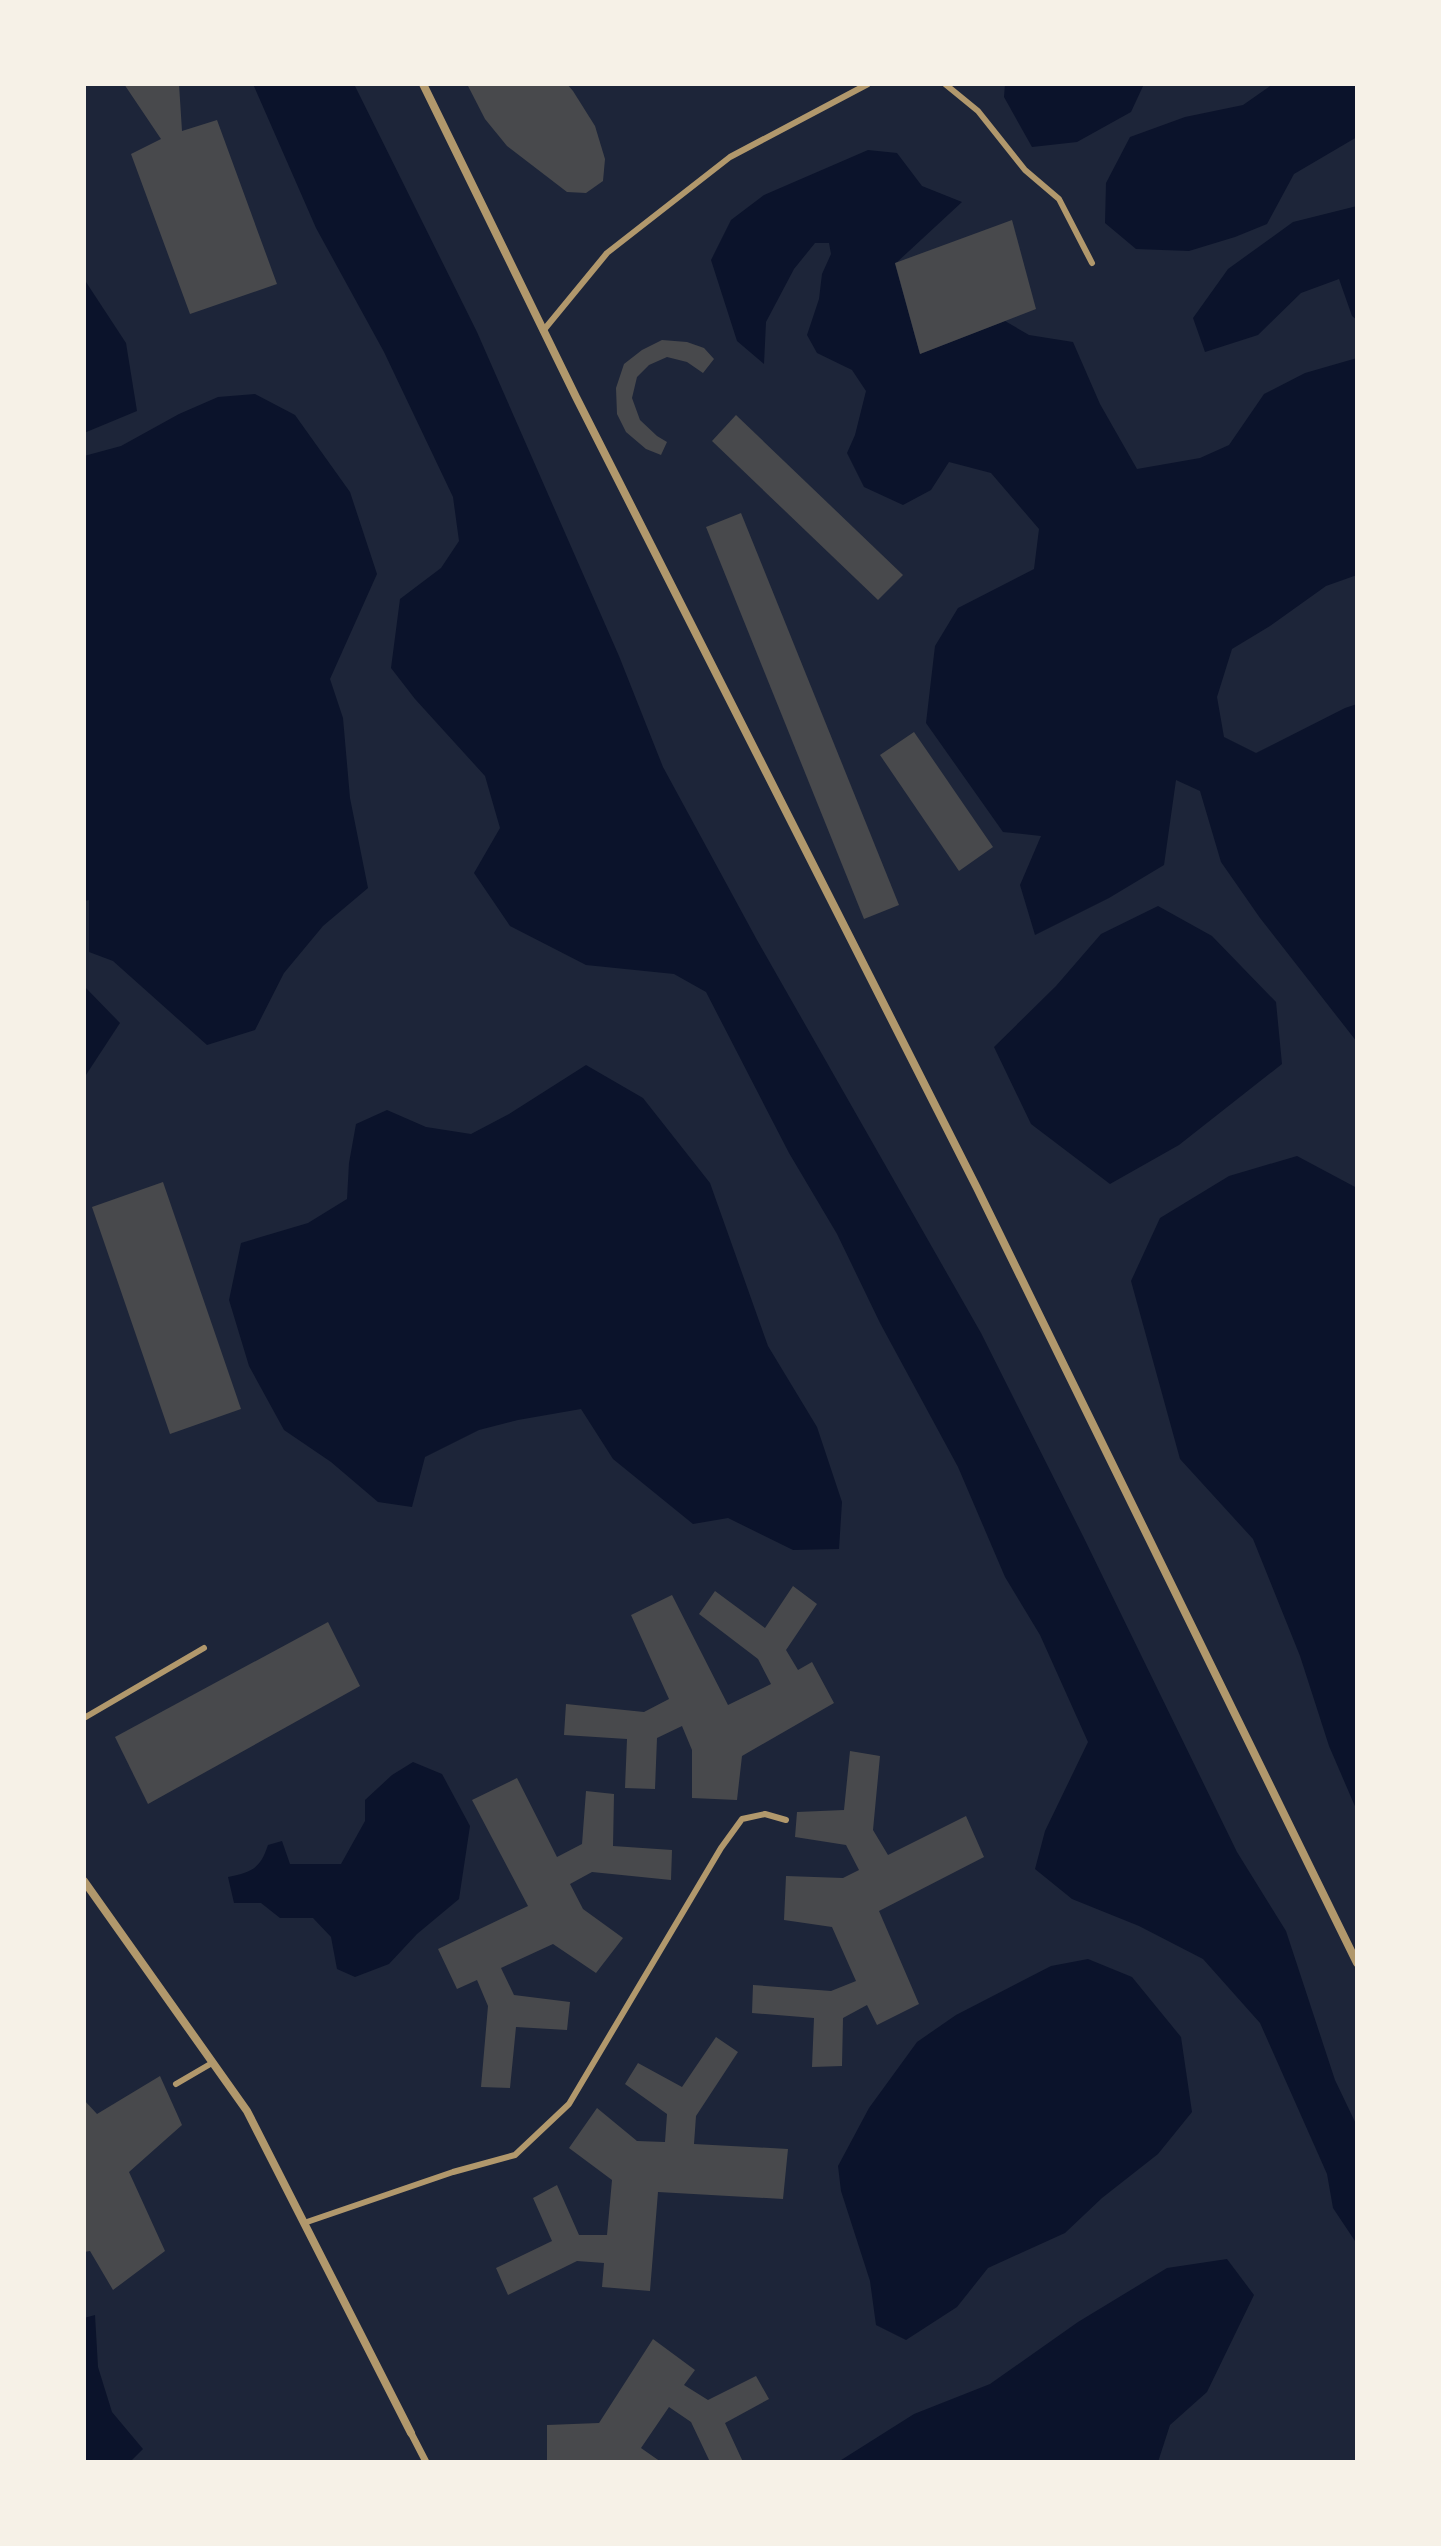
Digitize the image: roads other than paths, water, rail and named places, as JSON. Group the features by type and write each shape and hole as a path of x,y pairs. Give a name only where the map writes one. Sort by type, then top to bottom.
{"street":[{"path":"423,84 543,331 984,1203 1357,1963"},
{"path":"84,1881 247,2111 426,2462"}],"lane":[{"path":"543,331 607,253 730,157 868,84"},
{"path":"945,84 978,111 1025,170 1059,199 1092,263"},
{"path":"84,1718 204,1648"},
{"path":"304,2223 453,2172 515,2155 569,2104 721,1848 742,1819 765,1814 786,1820"},
{"path":"176,2084 212,2063"}]}
